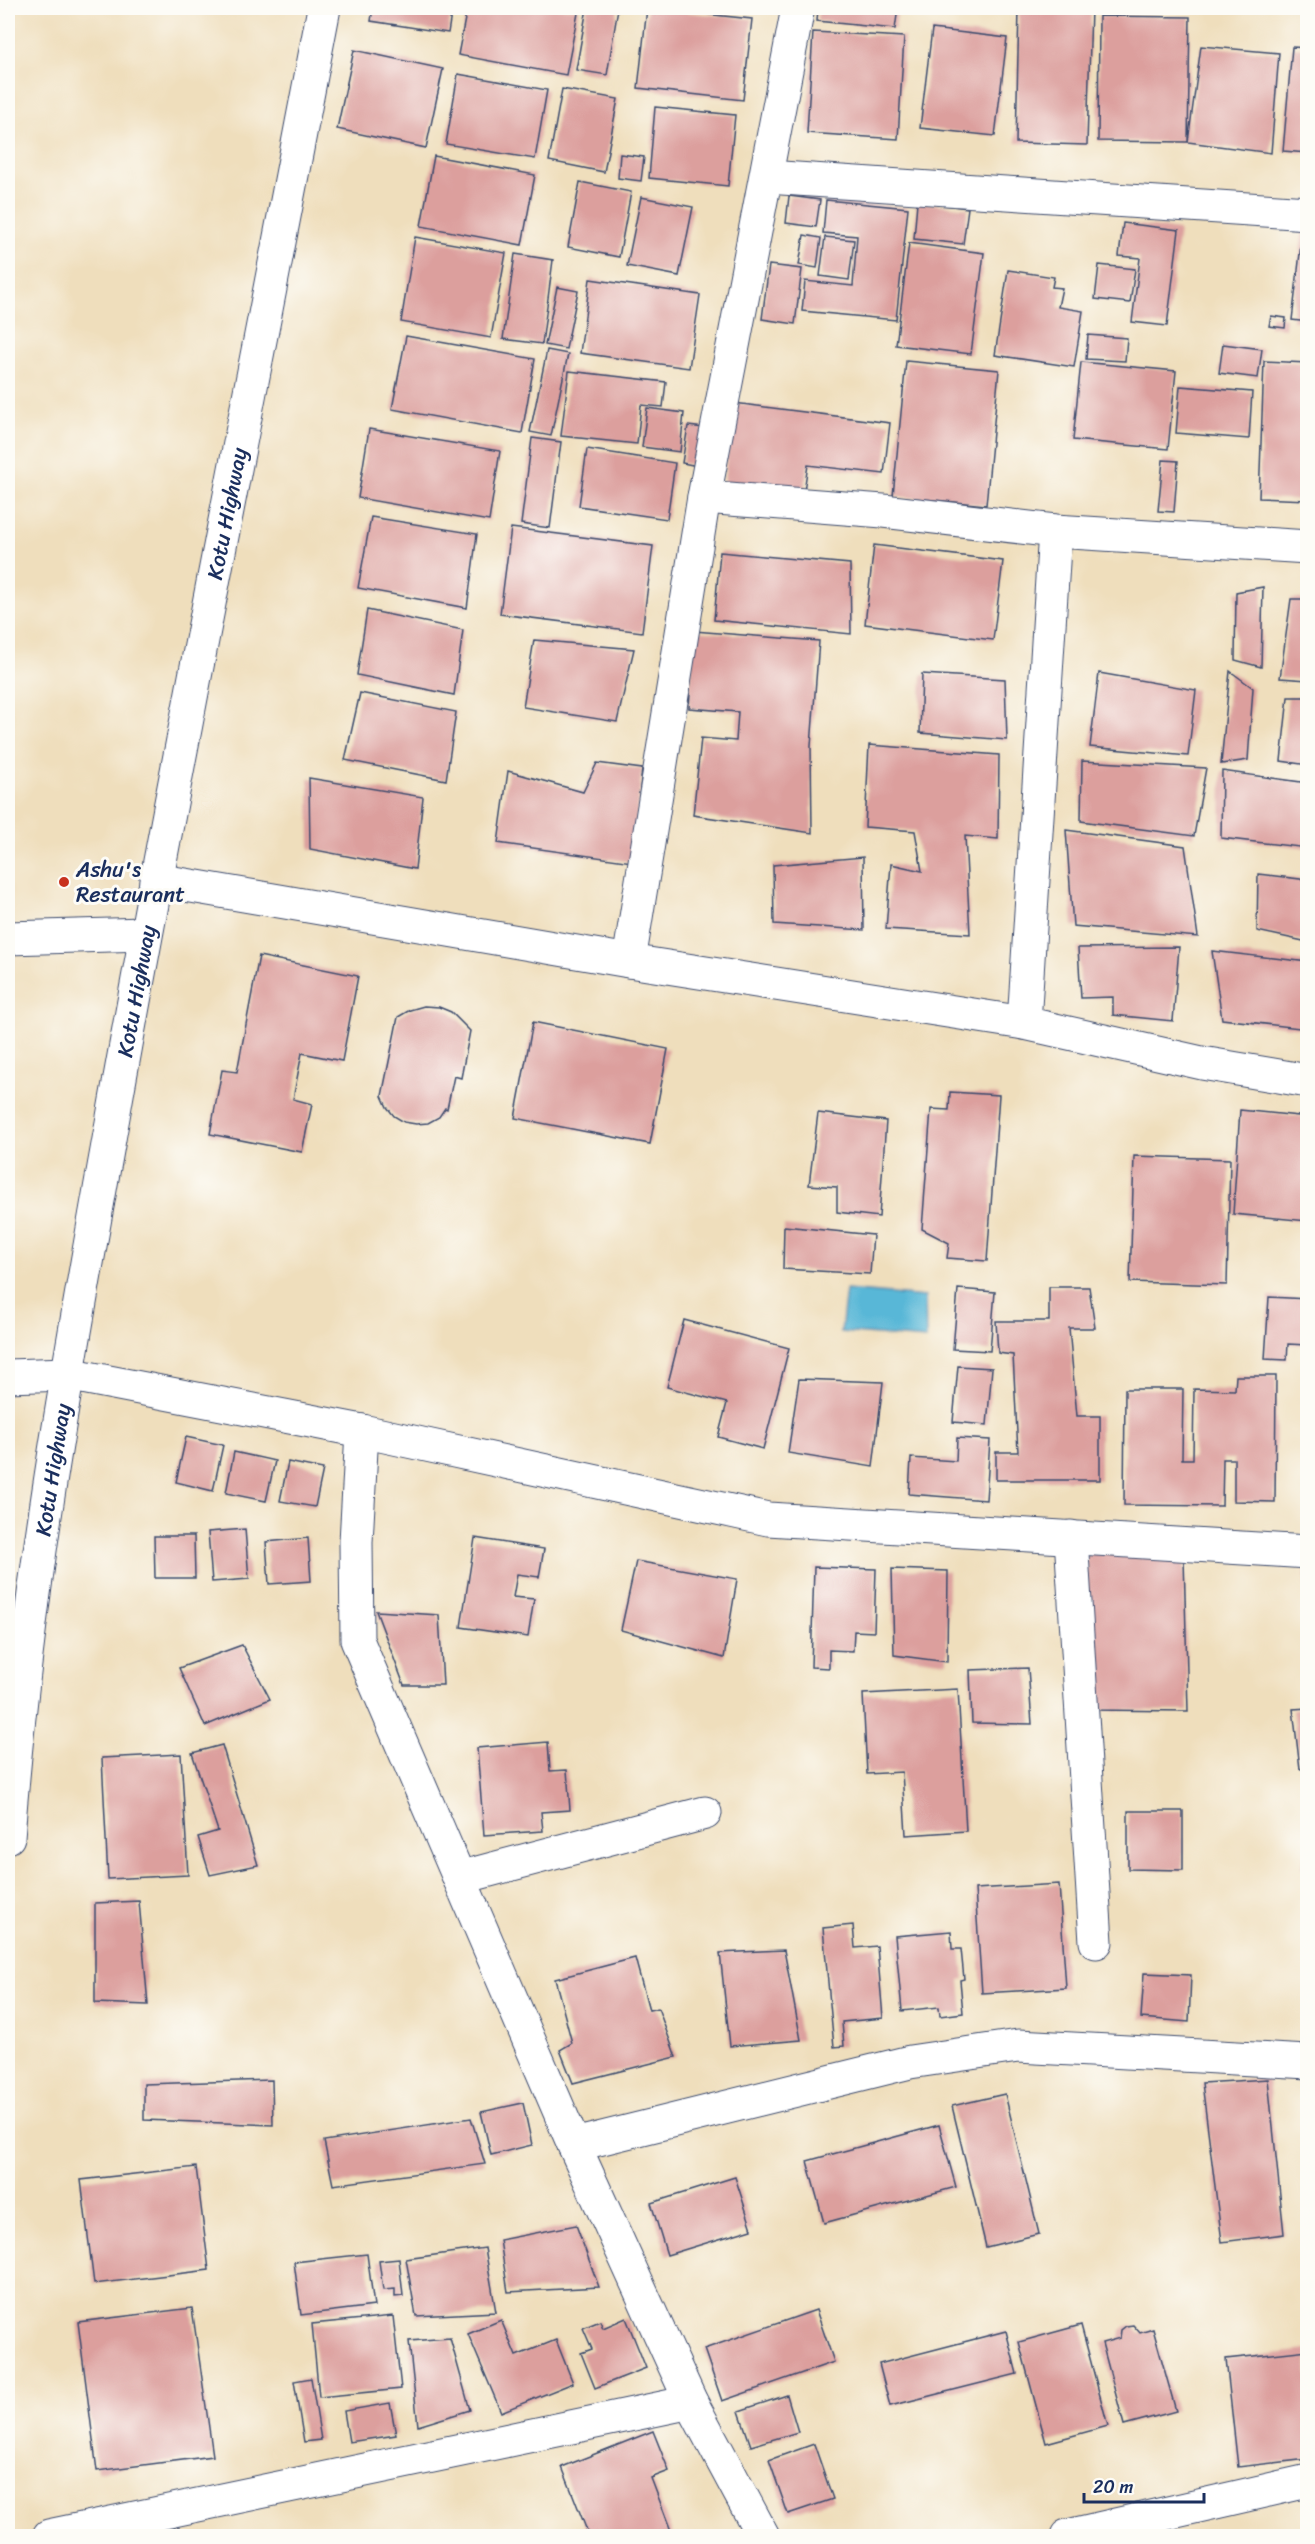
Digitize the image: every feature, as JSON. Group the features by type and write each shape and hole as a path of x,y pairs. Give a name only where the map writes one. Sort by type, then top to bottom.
{"street":[{"name":"Kotu Highway","path":"8,1837 20,1613 67,1374 145,934 324,8"},
{"path":"629,961 704,497 798,8"},
{"path":"767,177 1308,213"},
{"path":"704,497 883,511 1055,531 1308,547"},
{"path":"1024,1023 1055,531"},
{"path":"156,880 629,961 1024,1023 1202,1063 1308,1081"},
{"path":"8,938 145,934"},
{"path":"8,1376 67,1374 362,1431 768,1519 1308,1552"},
{"path":"362,1431 356,1542 357,1640 574,2145 691,2402 763,2536"},
{"path":"1071,1537 1096,1942"},
{"path":"459,1878 705,1813"},
{"path":"574,2145 910,2061 1018,2046 1308,2062"},
{"path":"49,2536 691,2402"},
{"path":"1067,2536 1308,2481"}],"water":[{"path":"846,1290 925,1297 926,1339 841,1332"}],"building":[{"path":"373,8 452,8 448,33 371,21"},
{"path":"467,8 579,8 566,75 458,55"},
{"path":"587,8 618,8 607,75 576,70"},
{"path":"647,8 752,19 743,100 638,88"},
{"path":"818,8 898,8 895,29 817,21"},
{"path":"1019,8 1091,8 1087,145 1016,143"},
{"path":"1099,16 1190,17 1188,142 1098,141"},
{"path":"932,29 1007,38 995,136 920,128"},
{"path":"813,32 904,37 898,139 807,133"},
{"path":"1201,46 1279,53 1271,153 1188,142"},
{"path":"1292,47 1308,48 1308,153 1283,151"},
{"path":"354,50 443,69 426,148 337,129"},
{"path":"458,74 547,90 535,159 446,144"},
{"path":"562,89 618,99 604,172 549,161"},
{"path":"655,107 735,115 728,186 649,178"},
{"path":"620,154 644,157 641,181 618,178"},
{"path":"434,156 535,175 522,245 421,226"},
{"path":"580,182 631,192 619,257 568,247"},
{"path":"789,196 820,200 816,227 786,223"},
{"path":"641,197 693,207 679,276 627,266"},
{"path":"826,200 908,208 896,320 802,311 805,281 853,286 857,236 823,233"},
{"path":"917,202 968,208 963,244 914,239"},
{"path":"1123,223 1179,230 1167,326 1132,322 1140,258 1119,256"},
{"path":"1303,228 1308,229 1308,322 1292,320"},
{"path":"804,235 821,238 817,268 799,265"},
{"path":"415,237 506,253 491,338 401,322"},
{"path":"825,237 854,240 849,280 820,276"},
{"path":"909,243 984,253 971,354 896,345"},
{"path":"515,254 553,260 542,344 503,339"},
{"path":"769,265 802,269 795,324 762,319"},
{"path":"1099,265 1135,269 1130,303 1095,299"},
{"path":"1008,270 1054,277 1052,287 1062,288 1058,307 1083,311 1074,367 995,355"},
{"path":"590,279 700,295 689,368 580,353"},
{"path":"557,287 578,291 566,349 545,345"},
{"path":"1271,316 1286,318 1285,328 1269,326"},
{"path":"1088,335 1127,338 1125,361 1086,359"},
{"path":"406,336 535,359 522,433 392,409"},
{"path":"1223,344 1262,349 1258,378 1219,373"},
{"path":"547,350 568,354 551,436 530,432"},
{"path":"906,361 999,370 986,505 893,496"},
{"path":"1264,361 1308,363 1308,500 1259,498"},
{"path":"1081,362 1176,371 1168,449 1073,440"},
{"path":"569,371 666,382 663,407 641,405 637,444 561,436"},
{"path":"1180,386 1252,392 1249,439 1176,433"},
{"path":"734,403 890,423 884,474 808,465 803,497 723,487"},
{"path":"647,408 684,413 680,452 642,447"},
{"path":"688,426 704,428 698,466 682,463"},
{"path":"369,429 500,451 489,521 358,498"},
{"path":"532,438 561,442 550,528 521,524"},
{"path":"587,449 675,463 667,519 579,506"},
{"path":"1163,460 1178,461 1174,512 1158,511"},
{"path":"371,517 477,534 467,608 358,588"},
{"path":"511,528 653,546 642,632 500,614"},
{"path":"874,545 1003,561 993,640 865,624"},
{"path":"720,552 850,564 851,634 714,620"},
{"path":"1263,587 1261,667 1235,660 1236,592"},
{"path":"1291,599 1308,599 1308,680 1280,678"},
{"path":"367,610 463,630 454,695 357,675"},
{"path":"694,631 819,641 811,746 812,833 693,815 701,738 736,741 738,712 689,708"},
{"path":"534,640 634,649 617,722 523,707"},
{"path":"1230,671 1253,688 1248,760 1221,764"},
{"path":"1099,673 1196,690 1188,756 1090,747"},
{"path":"922,674 1005,679 1007,740 920,733"},
{"path":"360,693 456,712 446,780 345,760"},
{"path":"1288,697 1308,697 1308,765 1281,761"},
{"path":"869,745 999,755 998,839 965,836 970,934 886,929 891,864 922,871 915,831 865,827"},
{"path":"1082,761 1206,768 1194,836 1081,821"},
{"path":"597,763 642,769 632,862 498,843 508,771 583,792"},
{"path":"1222,771 1308,783 1308,848 1221,838"},
{"path":"309,778 423,797 415,869 310,849"},
{"path":"1066,830 1185,846 1198,937 1073,926"},
{"path":"863,857 864,930 774,924 773,865"},
{"path":"1258,874 1308,880 1308,942 1257,931"},
{"path":"1179,947 1173,1021 1113,1015 1113,997 1081,998 1078,948"},
{"path":"1212,951 1308,962 1308,1029 1222,1019"},
{"path":"259,956 358,976 342,1061 302,1053 293,1099 312,1104 302,1152 210,1134 222,1070 237,1072"},
{"path":"424,1006 439,1007 451,1012 470,1031 461,1078 454,1076 447,1109 445,1108 439,1117 428,1123 416,1124 404,1122 394,1116 382,1096 398,1017"},
{"path":"533,1022 668,1049 650,1144 515,1118"},
{"path":"950,1092 999,1095 987,1261 947,1258 949,1243 922,1229 931,1109 949,1110"},
{"path":"1240,1110 1308,1117 1308,1221 1233,1214"},
{"path":"818,1113 886,1121 879,1217 837,1212 837,1187 809,1185"},
{"path":"1134,1156 1230,1159 1227,1285 1130,1282"},
{"path":"784,1226 873,1235 870,1274 783,1269"},
{"path":"1049,1287 1089,1287 1095,1328 1069,1328 1077,1416 1100,1416 1100,1480 996,1480 996,1452 1018,1452 1013,1355 998,1353 996,1321 1049,1321"},
{"path":"958,1289 995,1292 990,1351 953,1349"},
{"path":"1269,1297 1308,1299 1308,1345 1288,1344 1287,1360 1265,1359"},
{"path":"684,1320 789,1348 763,1449 718,1437 727,1403 667,1387"},
{"path":"958,1366 992,1368 987,1425 953,1422"},
{"path":"1236,1376 1276,1376 1275,1502 1234,1501 1234,1459 1223,1459 1222,1506 1124,1505 1125,1389 1183,1389 1182,1459 1193,1459 1194,1389 1235,1390"},
{"path":"799,1379 883,1382 873,1467 788,1453"},
{"path":"186,1437 223,1445 213,1491 176,1482"},
{"path":"957,1438 990,1440 986,1500 909,1494 911,1458 956,1461"},
{"path":"234,1452 275,1461 266,1501 226,1493"},
{"path":"288,1462 323,1469 315,1507 280,1501"},
{"path":"245,1529 249,1579 212,1582 208,1532"},
{"path":"154,1536 194,1536 195,1578 155,1578"},
{"path":"308,1538 311,1581 269,1584 266,1542"},
{"path":"475,1538 544,1549 539,1577 517,1574 513,1597 534,1599 528,1637 461,1627"},
{"path":"1086,1552 1184,1558 1188,1711 1090,1710"},
{"path":"636,1561 737,1579 724,1658 621,1630"},
{"path":"1305,1562 1308,1562 1308,1625 1305,1625"},
{"path":"814,1567 876,1569 874,1632 854,1631 853,1651 829,1650 829,1668 811,1667"},
{"path":"892,1569 948,1571 947,1662 894,1655"},
{"path":"376,1611 439,1615 443,1685 404,1685"},
{"path":"242,1645 270,1699 205,1726 179,1668"},
{"path":"1028,1668 1032,1724 972,1723 970,1670"},
{"path":"958,1689 966,1831 906,1835 902,1772 867,1774 863,1694"},
{"path":"1308,1708 1308,1768 1300,1769 1293,1709"},
{"path":"548,1742 550,1771 567,1770 570,1810 541,1812 543,1831 484,1835 477,1748"},
{"path":"222,1745 258,1865 210,1875 198,1837 218,1831 192,1753"},
{"path":"181,1754 188,1875 108,1879 102,1758"},
{"path":"1128,1811 1183,1811 1183,1870 1128,1869"},
{"path":"1308,1845 1308,1869 1301,1867"},
{"path":"1059,1884 1066,1988 982,1993 975,1889"},
{"path":"139,1901 148,2005 95,2003 95,1903"},
{"path":"853,1925 855,1948 877,1946 883,2018 842,2022 844,2046 834,2047 823,1928"},
{"path":"951,1931 952,1949 961,1949 964,1979 960,1980 963,2013 940,2016 939,2007 902,2011 895,1936"},
{"path":"784,1950 801,2040 730,2046 720,1953"},
{"path":"635,1958 649,2010 658,2008 676,2057 573,2083 560,2050 572,2043 555,1979"},
{"path":"1144,1973 1191,1975 1189,2022 1141,2018"},
{"path":"1268,2079 1284,2234 1222,2242 1202,2083"},
{"path":"272,2080 273,2125 144,2120 144,2084"},
{"path":"1005,2094 1039,2234 986,2247 952,2106"},
{"path":"523,2103 532,2145 491,2155 481,2112"},
{"path":"471,2118 485,2164 333,2185 324,2141"},
{"path":"939,2125 956,2187 824,2223 807,2161"},
{"path":"196,2167 209,2270 94,2284 81,2180"},
{"path":"735,2177 752,2229 667,2255 651,2203"},
{"path":"576,2225 599,2287 508,2292 500,2240"},
{"path":"485,2248 496,2312 416,2316 406,2259"},
{"path":"367,2254 374,2306 301,2315 294,2262"},
{"path":"399,2259 403,2296 395,2297 395,2289 383,2290 379,2261"},
{"path":"192,2308 213,2456 97,2471 78,2322"},
{"path":"816,2310 834,2362 722,2401 704,2349"},
{"path":"393,2316 401,2389 319,2397 312,2324"},
{"path":"626,2318 646,2368 595,2388 581,2353 592,2349 583,2328 600,2321 603,2328"},
{"path":"501,2320 516,2356 556,2340 573,2383 501,2412 468,2334"},
{"path":"1081,2325 1108,2426 1046,2443 1019,2342"},
{"path":"1133,2325 1140,2333 1153,2329 1176,2411 1124,2425 1102,2343 1120,2338 1121,2330"},
{"path":"1006,2331 1017,2374 890,2406 879,2364"},
{"path":"450,2338 470,2410 418,2426 409,2341"},
{"path":"1308,2350 1308,2459 1238,2467 1226,2359"},
{"path":"311,2378 321,2440 304,2442 294,2381"},
{"path":"787,2395 798,2432 751,2446 739,2411"},
{"path":"390,2403 396,2435 349,2442 344,2411"},
{"path":"653,2431 669,2471 651,2478 673,2536 589,2536 562,2467"},
{"path":"814,2444 833,2499 788,2514 769,2460"}],"place":[{"name":"Ashu's Restaurant","path":"64,882"}]}
